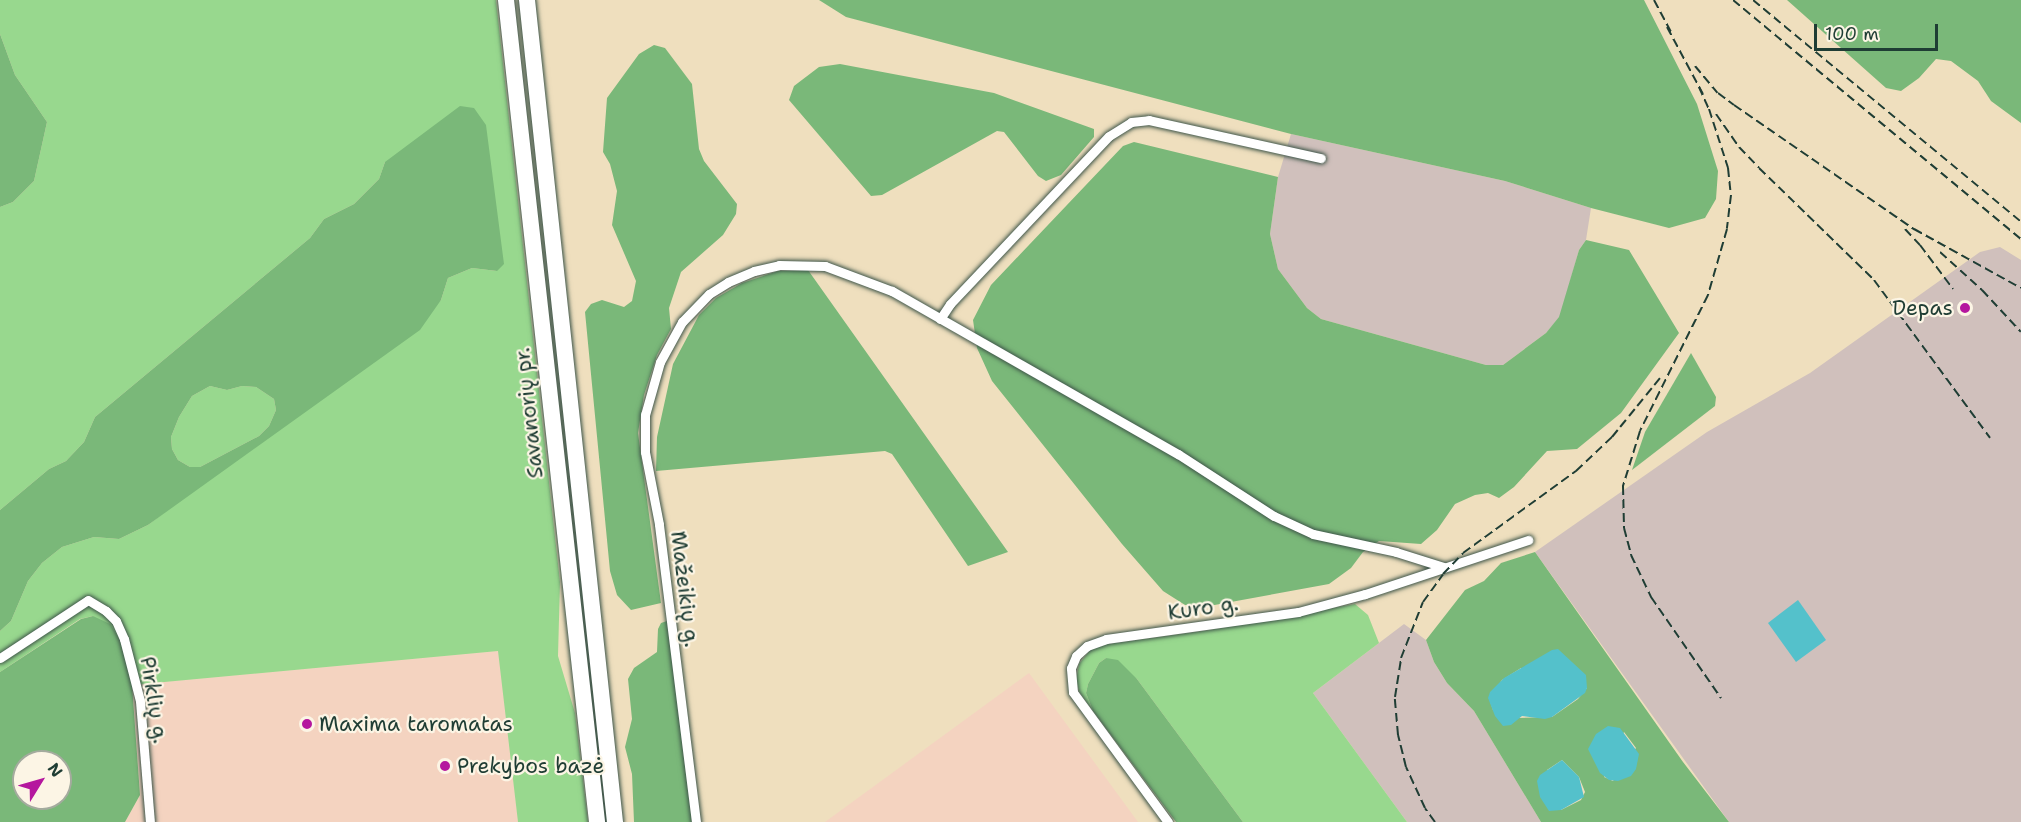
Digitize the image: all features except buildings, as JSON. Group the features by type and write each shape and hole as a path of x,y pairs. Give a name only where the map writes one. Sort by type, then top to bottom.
{"highway":[{"name":"Savanorių pr.","path":"506,0 597,822"},
{"name":"Savanorių pr.","path":"526,0 615,822"}],"street":[{"path":"940,319 950,304 1109,136 1131,122 1149,120 1321,158"},
{"name":"Mažeikių g.","path":"696,822 659,524 645,452 645,415 660,362 682,322 709,294 736,278 779,265 811,264 846,272 892,291 1178,454 1274,516 1313,534 1396,552 1444,567"},
{"name":"Kuro g.","path":"1168,822 1072,693 1071,668 1076,656 1086,646 1106,639 1298,612 1365,594 1528,540"},
{"name":"Pirklių g.","path":"0,658 88,600 106,611 116,621 131,660 140,701 150,822"}],"shaded area":[{"path":"1291,134 1505,181 1591,208 1586,240 1579,250 1560,317 1546,333 1503,365 1486,365 1321,319 1307,308 1278,269 1270,234 1278,177"},
{"path":"2000,247 2021,260 2021,822 1729,822 1535,552 1707,432 1810,373 1980,252"},
{"path":"1404,624 1426,640 1434,662 1447,683 1474,711 1541,822 1407,822 1313,693"},
{"path":"499,651 518,822 125,822 140,795 132,685"},
{"path":"1029,673 1138,822 825,822"}],"green space":[{"path":"0,0 496,0 560,582 558,656 575,713 588,822 518,822 498,651 132,685 126,664 93,616 80,619 0,672 0,631 11,621 28,581 42,563 62,547 94,537 119,539 148,525 441,300 448,278 472,268 497,271 385,162 379,179 354,204 324,219 310,238 95,417 84,442 66,461 49,469 0,510 0,207 13,202 34,181 47,122 15,75 0,34"},
{"path":"819,0 1644,0 1697,104 1718,171 1716,199 1705,218 1669,228 1591,208 1505,181 1291,134 846,17"},
{"path":"1787,0 2021,0 2021,123 1991,101 1978,81 1951,61 1936,59 1919,78 1901,91 1886,88"},
{"path":"0,34 15,75 47,122 34,181 13,202 0,207"},
{"path":"654,45 665,48 692,84 699,149 704,161 737,204 736,214 723,235 681,272 669,308 671,329 657,355 644,395 638,433 661,603 631,610 617,595 610,571 585,312 591,304 602,300 624,307 632,301 636,281 612,225 617,191 610,164 603,152 607,98 639,54"},
{"path":"840,64 994,93 1094,129 1094,137 1061,175 1046,181 1038,176 1004,132 997,131 882,195 871,196 789,100 794,86 819,67"},
{"path":"460,106 474,108 486,125 504,264 497,271 472,268 448,278 441,300 420,330 148,525 119,539 94,537 62,547 42,563 28,581 11,621 0,631 0,510 49,469 66,461 84,442 95,417 310,238 324,219 354,204 379,179 385,162","holes":["210,386 227,390 242,386 256,387 274,399 276,410 269,426 259,436 200,467 190,467 178,460 172,449 171,437 179,417 192,396"]},
{"path":"1134,142 1278,177 1270,234 1278,269 1307,308 1321,319 1486,365 1503,365 1546,333 1559,317 1579,250 1586,240 1629,250 1679,333 1621,413 1577,449 1547,451 1514,487 1499,498 1488,493 1475,495 1455,504 1437,530 1421,544 1379,541 1363,552 1351,568 1329,584 1209,606 1185,605 1163,591 1122,544 992,381 977,348 973,320 991,285 1123,146"},
{"path":"808,270 1008,552 968,566 892,454 885,451 656,471 657,437 673,364 699,315 716,298 742,283 778,271"},
{"path":"1691,353 1716,397 1715,406 1632,470 1645,432"},
{"path":"210,386 227,390 242,386 256,387 274,399 276,410 269,426 259,436 200,467 190,467 178,460 172,449 171,437 179,417 192,396"},
{"path":"1535,552 1683,762 1729,822 1541,822 1474,711 1447,683 1434,662 1426,640 1465,590 1484,581 1501,563","holes":["1521,668 1587,688 1578,699 1552,717 1518,718 1493,710 1489,698 1502,680","1624,732 1636,748 1613,781 1604,777","1562,760 1579,777 1585,792 1581,800 1561,810 1547,770"]},
{"path":"1355,604 1368,615 1379,643 1313,693 1407,822 1243,822 1137,679 1106,658 1099,663 1086,693 1093,711 1080,693 1076,681 1079,664 1092,648 1101,645 1210,630"},
{"path":"93,616 110,624 120,640 132,685 140,795 125,822 0,822 0,672 81,619"},
{"path":"667,621 692,822 634,822 632,774 625,747 632,719 628,679 634,668 657,652 658,629 661,623"},
{"path":"1106,658 1118,660 1137,679 1243,822 1176,822 1093,711 1086,693 1088,684 1099,663"}],"water":[{"path":"1798,600 1826,640 1796,662 1768,623"},
{"path":"1558,649 1586,675 1585,693 1552,717 1545,719 1522,716 1511,725 1503,726 1495,716 1488,698 1490,692 1504,678 1552,650"},
{"path":"1608,726 1620,728 1639,754 1636,769 1631,776 1618,781 1609,780 1600,773 1588,749 1596,734"},
{"path":"1562,760 1579,777 1584,797 1561,810 1549,811 1540,797 1537,781 1540,775"}],"railway":[{"path":"1654,0 1671,32"},
{"path":"1733,0 2021,239"},
{"path":"1753,0 2021,222"},
{"path":"1667,27 1703,94"},
{"path":"1695,66 1718,93 1734,105 1914,229 2021,288"},
{"path":"1699,87 1709,109 1728,168 1731,195 1727,229 1708,295 1640,431 1623,486 1624,528 1631,555 1651,597 1721,698"},
{"path":"1716,114 1739,147 1874,280 1990,438"},
{"path":"1905,229 1953,289"},
{"path":"1940,252 1982,290 2021,332"},
{"path":"1435,822 1425,808 1406,767 1398,735 1395,697 1401,658 1423,602 1443,574 1463,553 1576,471 1612,437 1660,378"}],"place":[{"name":"Depas","path":"1965,308"},
{"name":"Maxima taromatas","path":"307,724"},
{"name":"Prekybos bazė","path":"445,766"}]}
